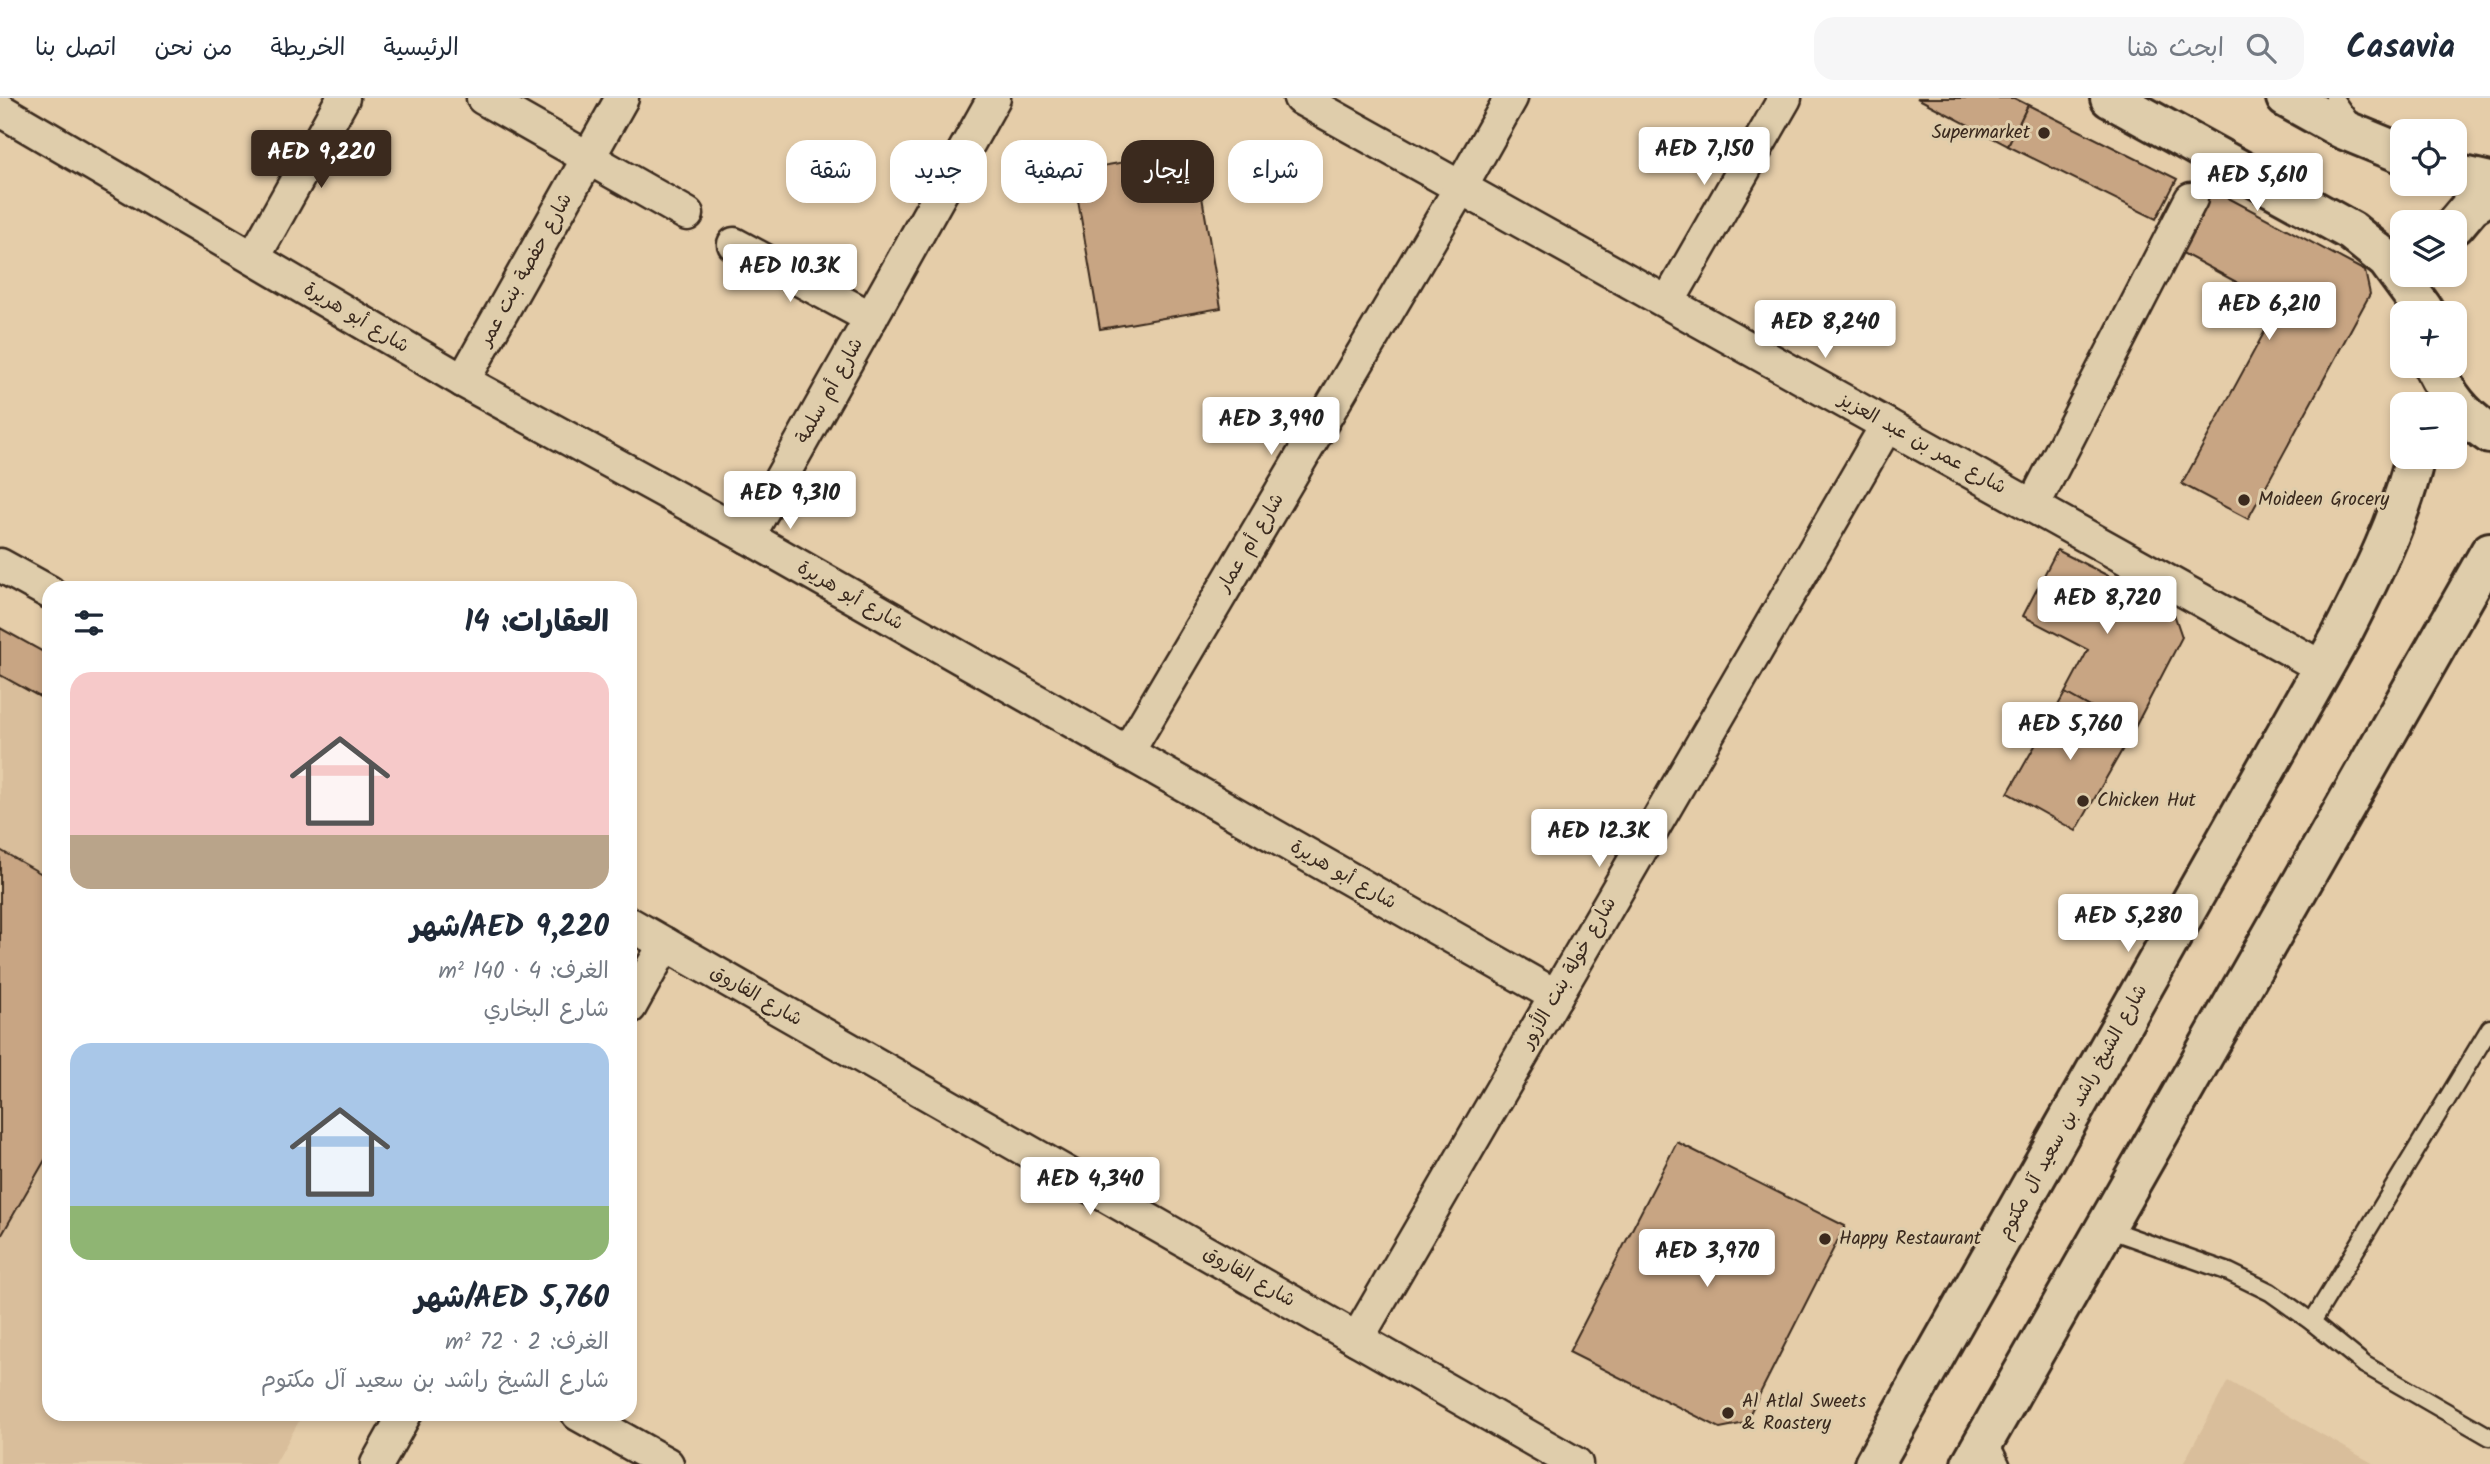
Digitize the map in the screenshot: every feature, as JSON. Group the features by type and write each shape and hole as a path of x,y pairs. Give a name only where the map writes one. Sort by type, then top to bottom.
{"street":[{"path":"254,257 343,98"},
{"path":"482,98 687,214"},
{"name":"شارع حفصة بنت عمر","path":"463,381 622,98"},
{"name":"شارع أم سلمة","path":"748,537 994,98"},
{"name":"شارع عمر بن عبد العزيز","path":"1300,98 2323,668"},
{"name":"شارع أم عمار","path":"1127,753 1511,98"},
{"path":"1668,302 1785,98"},
{"path":"2110,98 2351,231 2388,260 2425,299"},
{"path":"2286,98 2342,129 2390,149"},
{"name":"شارع أبو هريرة","path":"0,110 463,381 748,537 1556,996"},
{"path":"2467,177 2490,182"},
{"path":"2467,211 2490,194"},
{"path":"2033,506 2191,199"},
{"path":"734,244 871,318"},
{"path":"2439,378 2449,396 2472,422 2490,434"},
{"name":"شارع خولة بنت الأزور","path":"1357,1339 1887,425"},
{"name":"شارع الشيخ راشد بن سعيد آل مكتوم","path":"1874,1464 2323,668 2383,553 2408,489 2412,469"},
{"path":"1986,1454 2105,1228 2490,552"},
{"path":"0,565 42,589"},
{"name":"شارع الفاروق","path":"637,928 1576,1464"},
{"path":"637,994 665,944"},
{"path":"377,1464 401,1421"},
{"path":"590,1421 667,1464"}],"lane":[{"path":"2334,98 2363,138"},
{"path":"2312,1322 2490,1028"},
{"path":"2105,1228 2229,1272 2270,1292 2365,1365 2490,1437"}],"shaded area":[{"path":"0,647 42,670 42,1421 299,1421 275,1464 0,1464"},
{"path":"2228,1381 2374,1464 2183,1464"}],"building":[{"path":"1917,98 2014,98 2028,105 2008,146"},
{"path":"2028,105 2177,179 2156,219 2008,146"},
{"path":"1121,163 1121,203 1203,203 1221,308 1100,329 1078,203 1107,203 1107,165"},
{"path":"2208,187 2365,271 2370,294 2248,519 2182,484 2279,305 2175,249"},
{"path":"2057,550 2172,608 2182,637 2133,731 2065,693 2088,650 2023,616"},
{"path":"0,628 42,651 42,698 0,675"},
{"path":"2065,693 2133,731 2076,831 2008,793"},
{"path":"0,850 42,874 42,1165 0,1238"},
{"path":"1677,1142 1845,1226 1745,1423 1720,1428 1569,1352"}],"place":[{"name":"Supermarket","path":"2044,133"},
{"name":"Moideen Grocery","path":"2244,500"},
{"name":"Chicken Hut","path":"2083,801"},
{"name":"Happy Restaurant","path":"1825,1239"},
{"name":"Al Atlal Sweets & Roastery","path":"1728,1413"}]}
